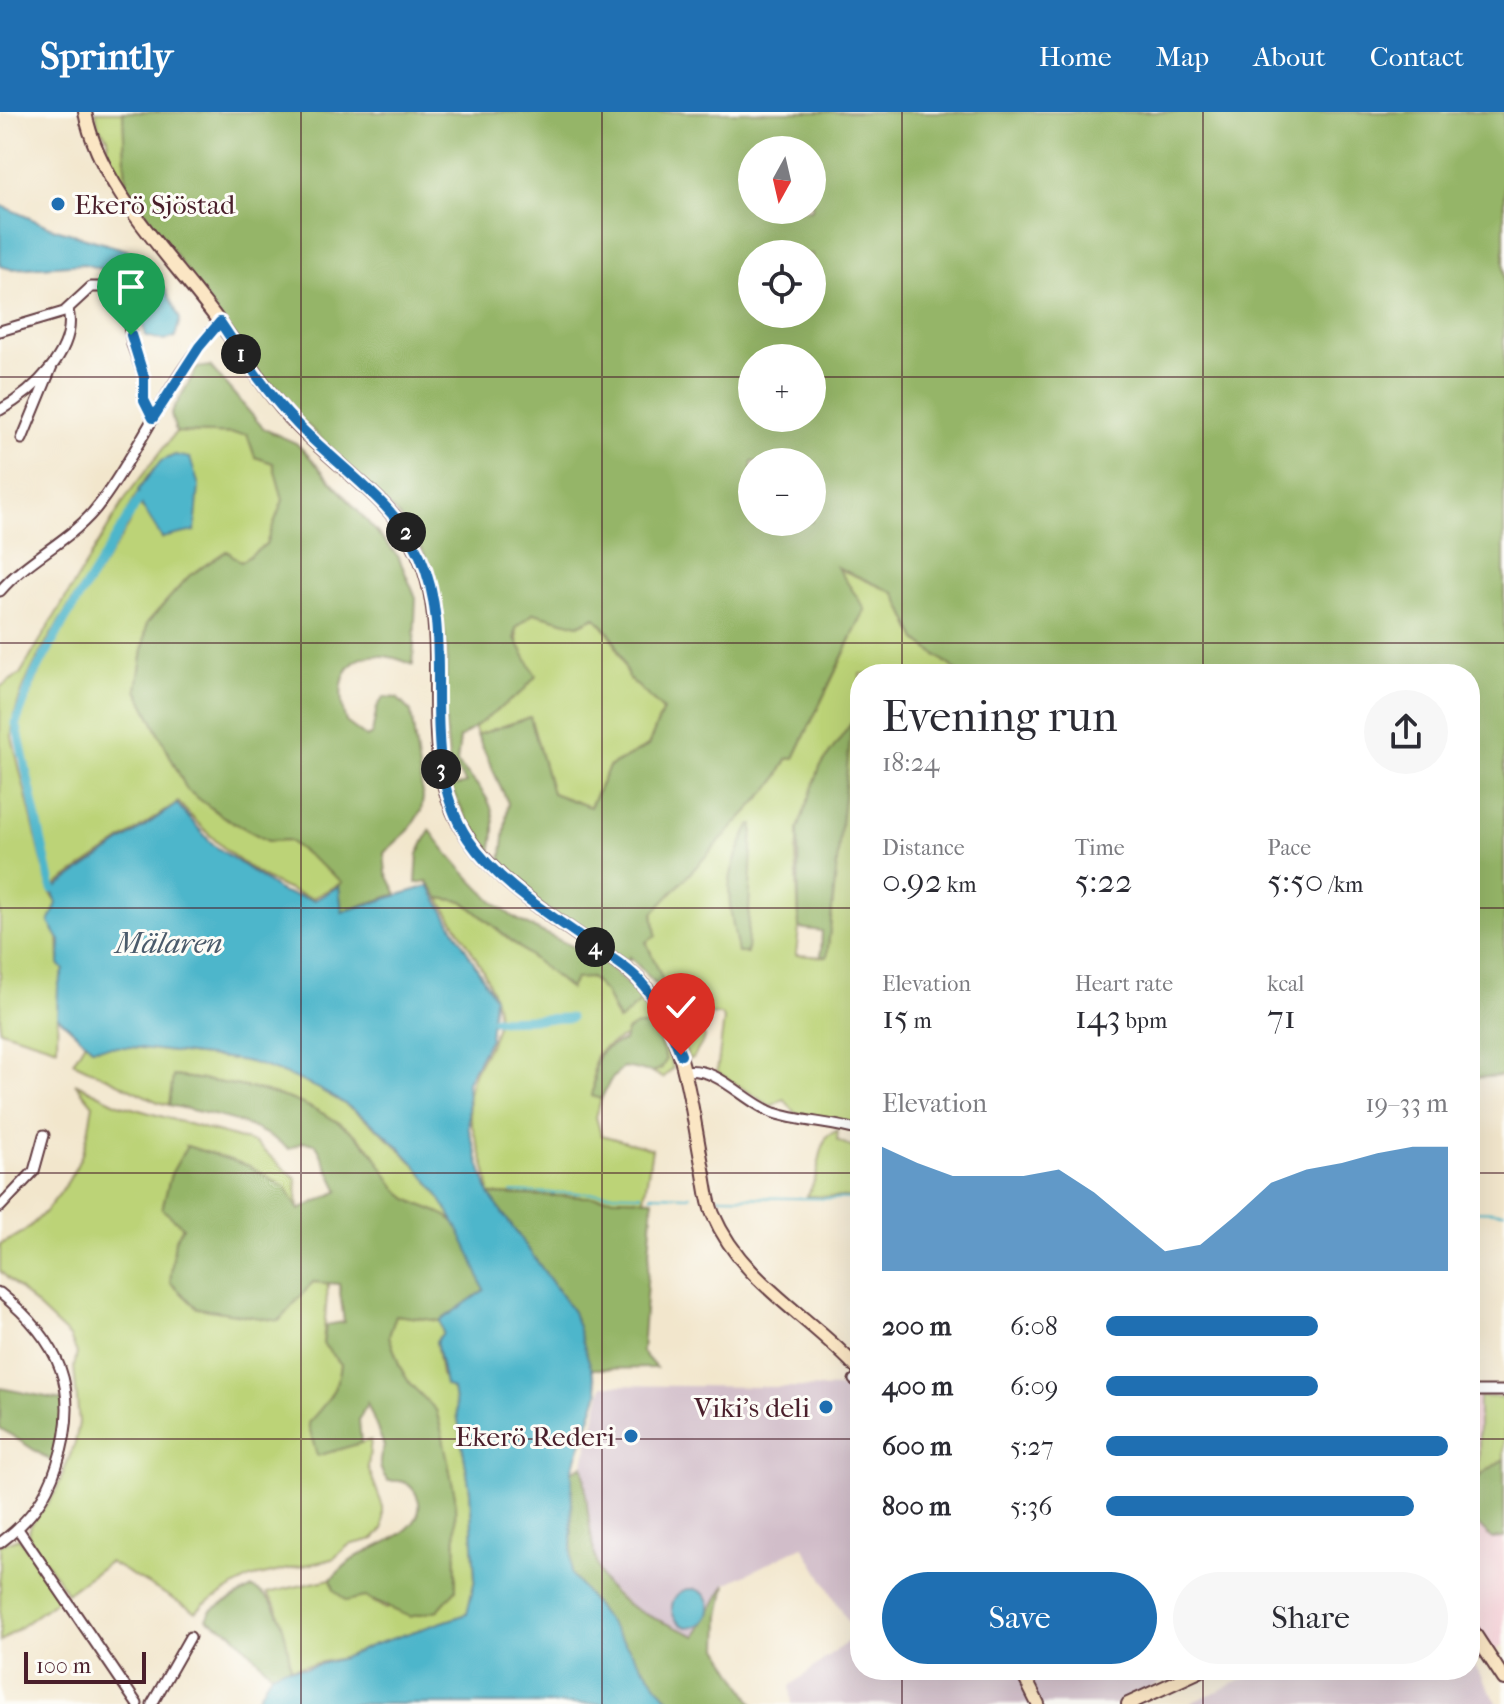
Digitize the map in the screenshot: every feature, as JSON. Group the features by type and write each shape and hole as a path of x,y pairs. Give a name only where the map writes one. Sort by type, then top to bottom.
{"main road":[{"path":"85,112 98,155 120,192 220,322 265,390 400,524 419,553 430,583 436,619 442,776 455,815 468,838 504,878 638,978 657,1002 671,1029 684,1071 712,1212 748,1268 850,1369"},
{"path":"1480,1642 1504,1679"},
{"path":"1026,1680 1038,1704"},
{"path":"1128,1704 1180,1680"}],"street":[{"path":"0,331 68,310 79,295 91,287 107,287 124,297 132,344 144,377 144,400 153,418"},
{"path":"22,439 71,323 68,310"},
{"path":"0,591 28,564 56,546 89,517 134,453 184,367 220,322"},
{"path":"0,410 15,401 52,366"},
{"path":"684,1071 696,1070 713,1075 776,1114 850,1128"},
{"path":"0,1207 34,1171 44,1135"},
{"path":"0,1293 42,1333 59,1364 69,1400 67,1436 53,1483 18,1529 0,1543"},
{"path":"1480,1391 1504,1391"},
{"path":"18,1529 137,1704"},
{"path":"152,1704 190,1637"}],"shaded area":[{"path":"603,1385 850,1388 850,1625 803,1546 726,1584 697,1636 636,1610 604,1583 593,1546 583,1465"},
{"path":"1480,1527 1492,1539 1504,1538 1504,1645 1494,1652 1480,1632"},
{"path":"850,1640 850,1680 1166,1680 1115,1704 792,1704 790,1686"},
{"path":"1480,1674 1498,1704 1188,1704 1242,1680 1480,1680"}],"green space":[{"path":"96,112 123,112 126,186 108,157 108,138 98,127"},
{"path":"123,112 1504,112 1504,1076 1480,1077 1480,664 948,664 917,640 895,593 837,567 865,609 794,758 787,759 775,782 653,913 656,936 646,942 672,1001 629,956 629,961 619,957 532,899 501,863 508,803 477,735 530,717 552,793 590,807 609,767 648,746 663,710 629,678 613,637 595,617 578,625 534,613 516,628 515,638 536,676 523,691 460,738 457,763 490,804 494,826 490,855 477,839 451,788 466,783 449,760 445,716 447,650 440,599 431,567 410,527 270,388 126,186"},
{"path":"210,366 264,429 296,443 306,453 398,556 416,598 413,665 378,655 364,657 353,663 346,673 342,702 346,722 366,737 372,734 377,707 384,697 397,698 411,712 423,798 421,811 409,830 384,853 386,873 397,894 341,912 339,886 342,882 288,840 268,841 222,816 187,790 137,690 147,623 189,576 227,551 241,562 266,544 283,500 273,463 255,457 247,434 176,432 171,414 197,368"},
{"path":"176,432 247,434 255,457 273,463 283,500 266,544 241,563 226,551 189,576 147,623 137,690 222,816 268,841 288,840 343,882 313,898 274,883 222,847 178,802 54,886 18,723 40,671 74,610 129,525 135,508 142,506 162,538 175,455 155,469 140,488 118,531 37,659 15,713 12,737 49,890 57,903 59,963 64,970 58,987 57,1048 0,1030 0,687 20,674 128,494"},
{"path":"835,567 895,593 917,640 948,664 850,664 850,725 820,767 796,851 799,928 796,955 827,957 850,734 850,1127 796,1114 784,1099 771,1106 717,1072 724,1019 721,1015 693,1013 679,1019 670,1015 665,1003 671,1000 646,941 656,936 653,913 668,893 775,782 787,759 794,758 865,610"},
{"path":"534,613 578,625 595,617 612,637 629,678 663,710 648,746 609,767 590,807 552,793 530,717 477,735 474,726 523,691 516,628"},
{"path":"850,725 827,957 821,956 822,931 799,928 798,829 820,767"},
{"path":"750,825 753,825 747,953 738,953 729,888 735,861"},
{"path":"430,830 459,866 509,914 601,963 642,1001 619,1021 605,992 591,978 575,979 570,989 463,901 439,898 427,881 416,883 418,854"},
{"path":"439,898 463,901 570,989 575,979 591,977 605,992 618,1021 642,1001 665,1043 673,1068 663,1078 652,1072 661,1069 666,1060 659,1041 646,1026 599,1052 594,1065 593,1095 601,1099 596,1117 601,1135 652,1149 644,1199 489,1194 485,1167 472,1128 469,1100 475,1070 495,1032 497,1010 486,977"},
{"path":"636,1025 646,1026 659,1041 666,1060 661,1069 652,1072 623,1067 610,1081 601,1099 592,1096 599,1055 624,1041 627,1031"},
{"path":"688,1026 700,1027 705,1038 693,1058 689,1059 680,1040"},
{"path":"85,1042 92,1048 138,1048 246,1061 321,1090 360,1115 395,1145 436,1190 454,1221 401,1195 387,1181 366,1144 324,1114 251,1088 174,1076 169,1105 158,1102 73,1062"},
{"path":"173,1076 251,1088 301,1103 325,1114 366,1145 402,1194 450,1218 465,1237 484,1290 440,1321 396,1315 389,1336 410,1384 436,1410 455,1496 456,1590 438,1610 410,1617 365,1597 346,1601 334,1590 331,1579 356,1557 403,1532 418,1515 419,1504 415,1492 407,1483 388,1481 382,1473 380,1461 384,1446 367,1403 359,1420 361,1443 317,1456 308,1423 330,1396 340,1373 341,1364 323,1344 326,1325 344,1322 339,1284 313,1282 279,1321 197,1308 170,1282 175,1240 183,1227 162,1209 171,1174 187,1146 249,1166 286,1188 299,1210 339,1191 316,1144 303,1142 289,1149 246,1125 169,1105"},
{"path":"75,1083 118,1104 255,1143 296,1179 298,1210 286,1188 249,1166 186,1146 313,1282 328,1283 323,1344 341,1364 340,1373 325,1404 308,1424 317,1455 371,1440 368,1467 383,1507 383,1529 374,1539 349,1545 333,1559 250,1578 204,1604 196,1612 109,1562 67,1593 28,1536 31,1525 55,1493 75,1443 79,1423 74,1367 77,1353 70,1337 0,1271 0,1244 26,1230 38,1219 76,1167 86,1142 93,1105"},
{"path":"838,1130 837,1140 850,1146 850,1198 807,1196 827,1136"},
{"path":"489,1194 653,1199 642,1352 656,1368 591,1369 573,1312"},
{"path":"396,1315 440,1321 443,1333 436,1341 441,1375 453,1388 470,1491 475,1579 467,1614 343,1658 291,1668 277,1607 267,1593 331,1579 335,1590 365,1597 386,1609 456,1590 455,1496 442,1433 436,1410 410,1384 400,1367 389,1336"},
{"path":"0,1388 67,1401 56,1464 0,1428"},
{"path":"1480,1397 1504,1397 1504,1459 1480,1475"},
{"path":"1504,1459 1504,1538 1492,1539 1480,1527 1480,1476"},
{"path":"583,1465 596,1563 606,1585 636,1609 696,1636 726,1584 720,1616 719,1648 753,1704 672,1704 571,1574 572,1471"},
{"path":"19,1538 61,1597 0,1642 0,1545"},
{"path":"252,1588 262,1593 277,1610 285,1632 291,1668 271,1673 232,1633 207,1619 211,1610"}],"water":[{"path":"0,205 52,228 133,252 166,290 180,319 175,337 164,341 146,336 136,301 150,284 148,274 104,270 84,264 11,269 0,266"},
{"path":"175,455 190,458 199,486 195,531 162,538 142,506 138,490 161,461"},
{"name":"Mälaren","path":"177,804 212,844 283,893 315,900 339,886 342,912 429,886 494,997 490,1038 467,1082 469,1130 489,1194 573,1312 599,1392 572,1471 571,1574 672,1704 254,1704 271,1673 283,1668 305,1668 343,1658 467,1614 475,1579 470,1491 453,1389 445,1385 436,1341 443,1333 440,1321 484,1290 468,1249 426,1177 399,1147 336,1098 298,1079 240,1060 140,1048 92,1048 57,1016 58,987 64,970 59,964 60,941 49,923 57,903 52,890"},
{"path":"691,1589 704,1595 710,1608 704,1621 691,1627 678,1621 672,1608 678,1595"}],"waterway":[{"path":"52,889 16,723 34,675 140,498"},
{"path":"495,1020 570,1018"},
{"path":"511,1192 641,1194"},
{"path":"651,1195 690,1196"},
{"path":"719,1197 850,1199"},
{"path":"1480,1211 1504,1212"}],"place":[{"name":"Ekerö Sjöstad","path":"58,204"},
{"name":"Viki's deli","path":"826,1407"},
{"name":"Ekerö Rederi","path":"631,1436"}],"route":[{"path":"131,335 144,377 146,408 153,418 177,377 220,322 265,390 400,524 419,553 430,583 436,619 442,776 455,815 481,855 504,878 638,978 657,1002 681,1055"}]}
